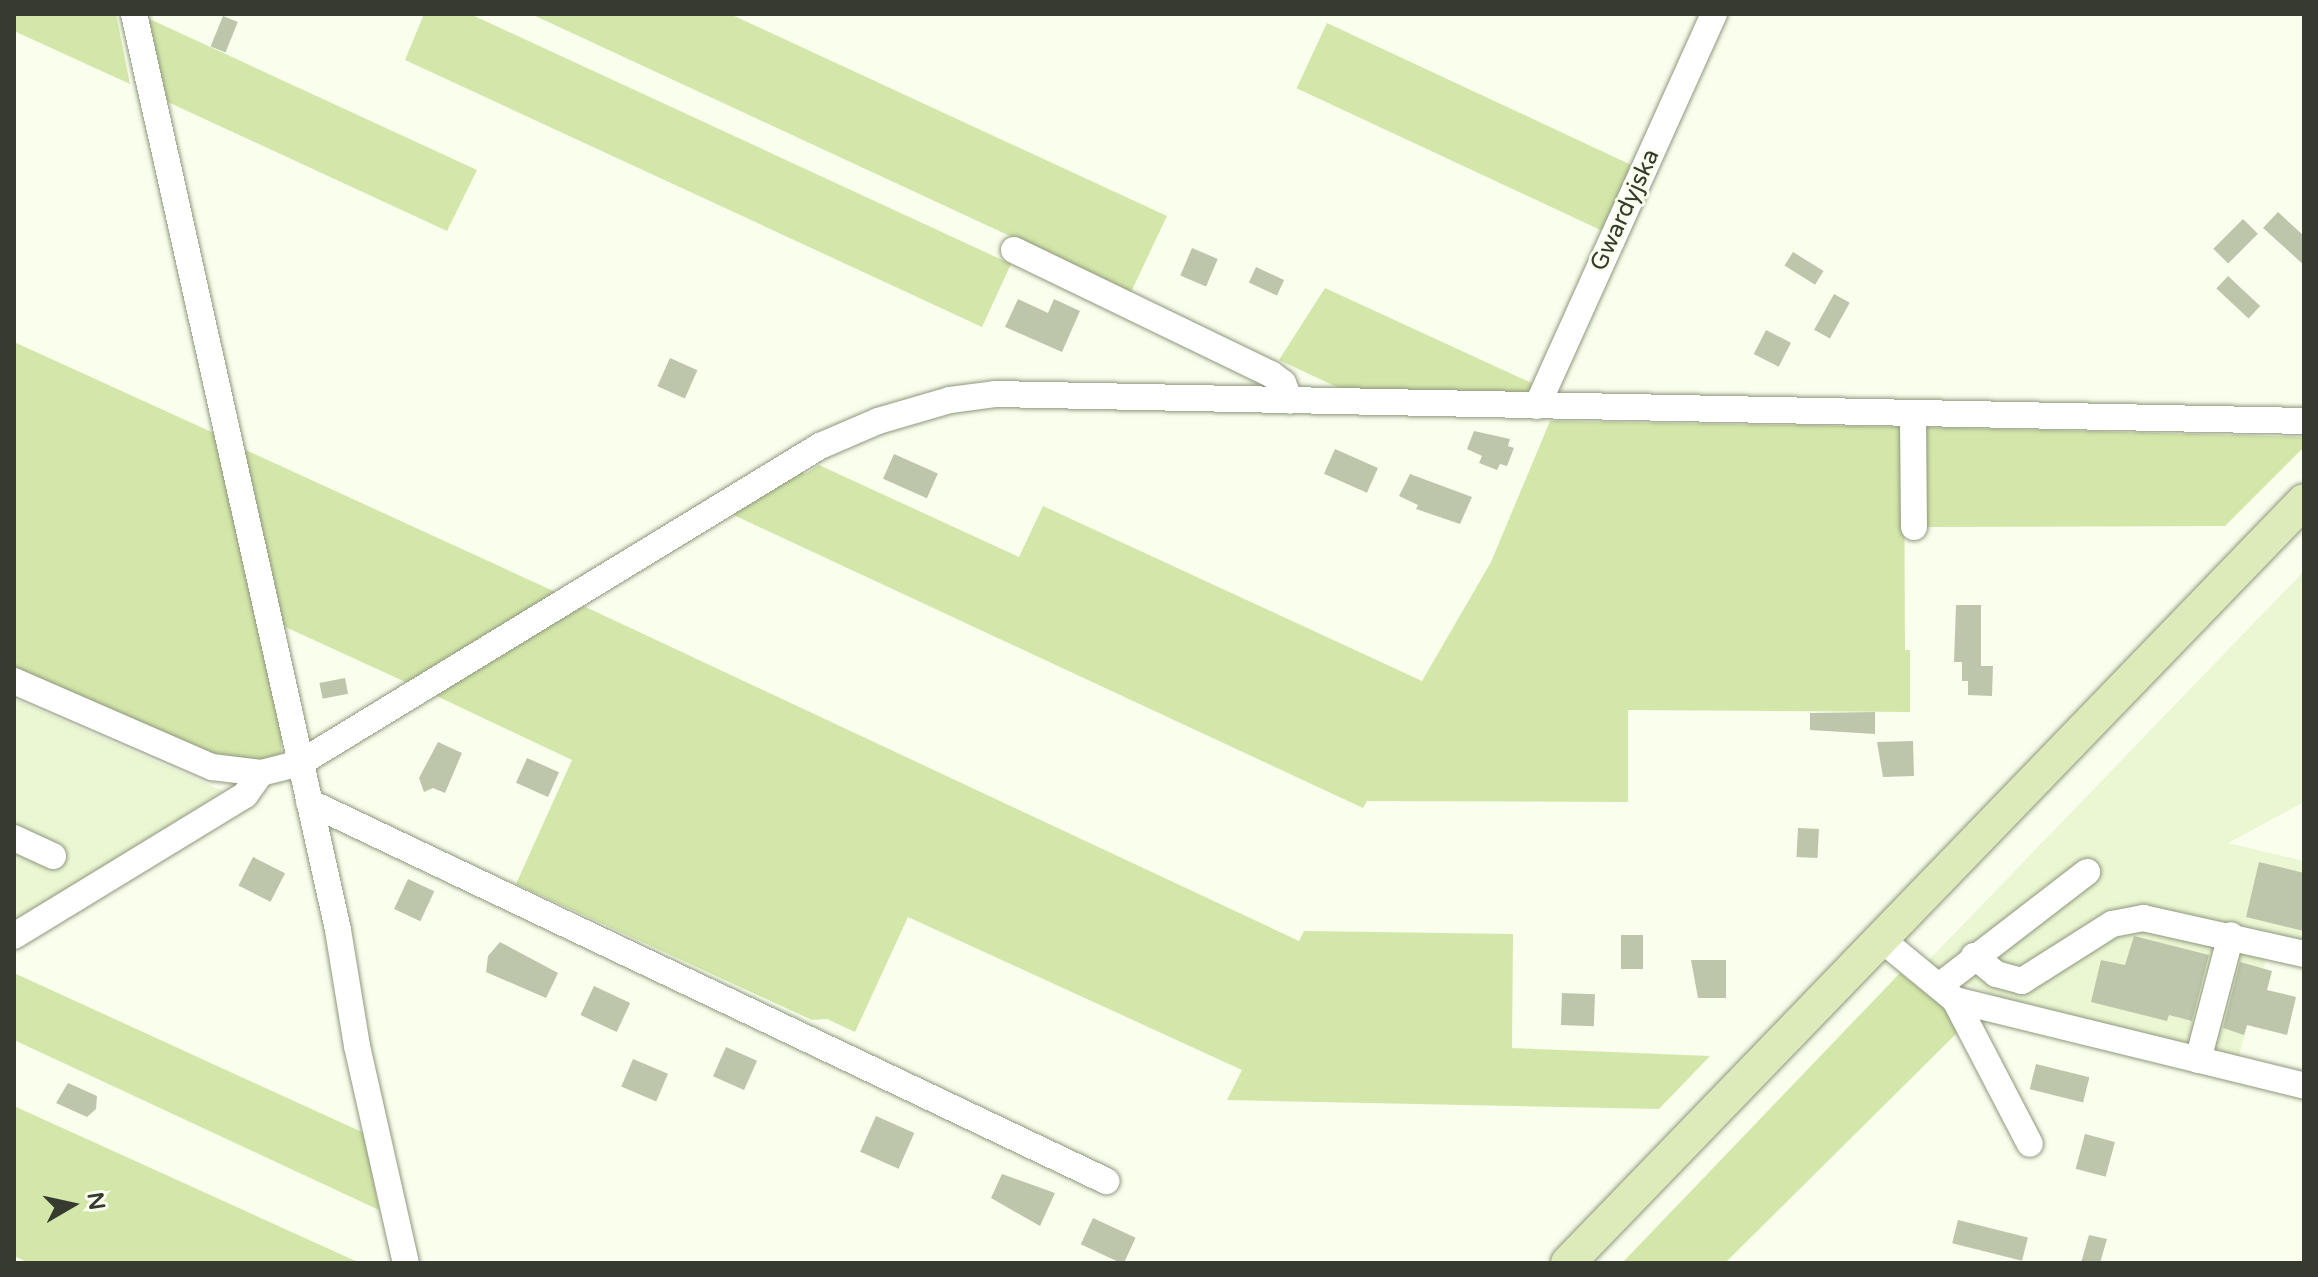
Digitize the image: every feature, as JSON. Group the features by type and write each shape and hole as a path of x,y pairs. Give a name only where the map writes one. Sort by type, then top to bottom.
{"main road":[{"path":"1568,1263 2304,501"}],"street":[{"path":"134,14 309,802 406,1263"},
{"name":"Gwardyjska","path":"1537,406 1714,14"},
{"path":"1014,250 1271,374 1290,401"},
{"path":"14,681 188,759 261,773 300,763 820,446 878,421 950,400 995,394 1913,416 2304,421"},
{"path":"1913,416 1914,527"},
{"path":"14,936 245,795 261,773"},
{"path":"309,802 1106,1181"},
{"path":"14,838 53,856"},
{"path":"1947,993 1974,956 2087,872"},
{"path":"1974,956 1985,968 2022,981 2126,919 2167,920 2304,954"},
{"path":"2198,1060 2231,935"},
{"path":"1881,939 1947,993 2030,1144"},
{"path":"1947,993 2304,1086"}],"shaded area":[{"path":"2304,571 2304,802 2228,843 2304,861 2304,968 2266,959 2238,1059 1997,997 1925,964"},
{"path":"14,699 223,791 14,928"}],"green space":[{"path":"14,14 116,14 130,84 14,31"},
{"path":"424,14 470,14 1011,264 982,327 405,60"},
{"path":"531,14 730,14 1167,216 1131,292"},
{"path":"143,16 477,170 447,231 159,98"},
{"path":"1327,23 1638,168 1607,233 1297,88"},
{"path":"1325,288 1536,385 1526,399 1354,395 1279,360"},
{"path":"14,342 216,434 282,717 281,757 253,766 217,760 14,667"},
{"path":"1550,421 1904,427 1905,650 1910,650 1910,712 1628,710 1628,802 1367,801 1363,808 725,511 797,470 805,474 819,465 1019,557 1043,506 1422,681 1491,562"},
{"path":"1923,427 2304,437 2304,447 2225,526 1924,527"},
{"path":"235,445 560,594 412,685 281,625"},
{"path":"575,602 1299,941 1304,931 1513,934 1512,1048 1710,1056 1659,1109 1227,1100 1242,1070 908,917 855,1032 827,1019 812,1020 516,884 572,760 428,692"},
{"path":"14,973 364,1133 379,1210 14,1040"},
{"path":"1900,973 1949,1011 1961,1029 1725,1263 1622,1263"},
{"path":"14,1106 360,1263 29,1263 14,1256"}],"building":[{"path":"223,16 238,22 225,53 211,47"},
{"path":"2278,212 2304,236 2304,265 2263,228"},
{"path":"2243,219 2258,234 2228,264 2213,249"},
{"path":"1192,248 1218,259 1206,287 1180,276"},
{"path":"1793,252 1824,271 1815,285 1785,266"},
{"path":"1256,267 1284,280 1277,296 1249,282"},
{"path":"2228,276 2260,306 2249,318 2216,288"},
{"path":"1834,294 1850,303 1830,339 1814,330"},
{"path":"1018,299 1048,313 1054,299 1080,311 1062,352 1005,327"},
{"path":"1766,330 1791,343 1779,367 1754,354"},
{"path":"670,358 697,370 685,399 657,386"},
{"path":"1474,431 1510,439 1508,446 1514,448 1507,466 1500,464 1497,470 1479,463 1482,456 1467,449"},
{"path":"1335,449 1378,468 1367,493 1324,474"},
{"path":"894,454 938,474 927,498 883,479"},
{"path":"1410,474 1472,497 1460,524 1416,509 1418,505 1399,496"},
{"path":"1956,605 1981,605 1981,666 1993,666 1992,696 1968,695 1968,681 1962,681 1962,662 1954,662"},
{"path":"345,678 348,694 323,699 319,683"},
{"path":"1875,712 1875,734 1810,730 1810,713"},
{"path":"1913,741 1914,776 1883,777 1877,742"},
{"path":"438,742 462,753 445,793 433,788 424,792 419,778"},
{"path":"527,758 559,772 548,797 516,783"},
{"path":"1798,828 1819,829 1817,858 1796,857"},
{"path":"253,857 285,873 271,902 238,886"},
{"path":"2259,862 2304,873 2304,931 2246,917"},
{"path":"408,879 434,891 420,921 394,909"},
{"path":"1621,935 1643,935 1643,969 1621,969"},
{"path":"2134,936 2209,955 2192,1021 2169,1015 2167,1021 2091,1002 2101,960 2125,965"},
{"path":"500,942 558,973 546,998 486,972 488,956"},
{"path":"1691,960 1726,960 1726,998 1698,998"},
{"path":"2240,962 2272,971 2267,990 2296,997 2287,1035 2247,1025 2244,1035 2223,1028"},
{"path":"594,986 630,1003 617,1032 580,1015"},
{"path":"1562,993 1595,994 1594,1026 1561,1025"},
{"path":"726,1047 757,1061 744,1090 713,1076"},
{"path":"633,1059 668,1074 656,1101 621,1087"},
{"path":"2036,1064 2089,1077 2083,1103 2030,1089"},
{"path":"68,1083 97,1096 96,1109 87,1117 56,1103"},
{"path":"876,1116 914,1133 899,1169 860,1152"},
{"path":"2085,1134 2115,1142 2106,1177 2076,1169"},
{"path":"1002,1174 1055,1193 1040,1226 991,1198"},
{"path":"1093,1218 1136,1238 1124,1263 1081,1244"},
{"path":"1958,1220 2028,1237 2022,1261 1952,1243"},
{"path":"2089,1235 2107,1239 2100,1263 2081,1263"}]}
